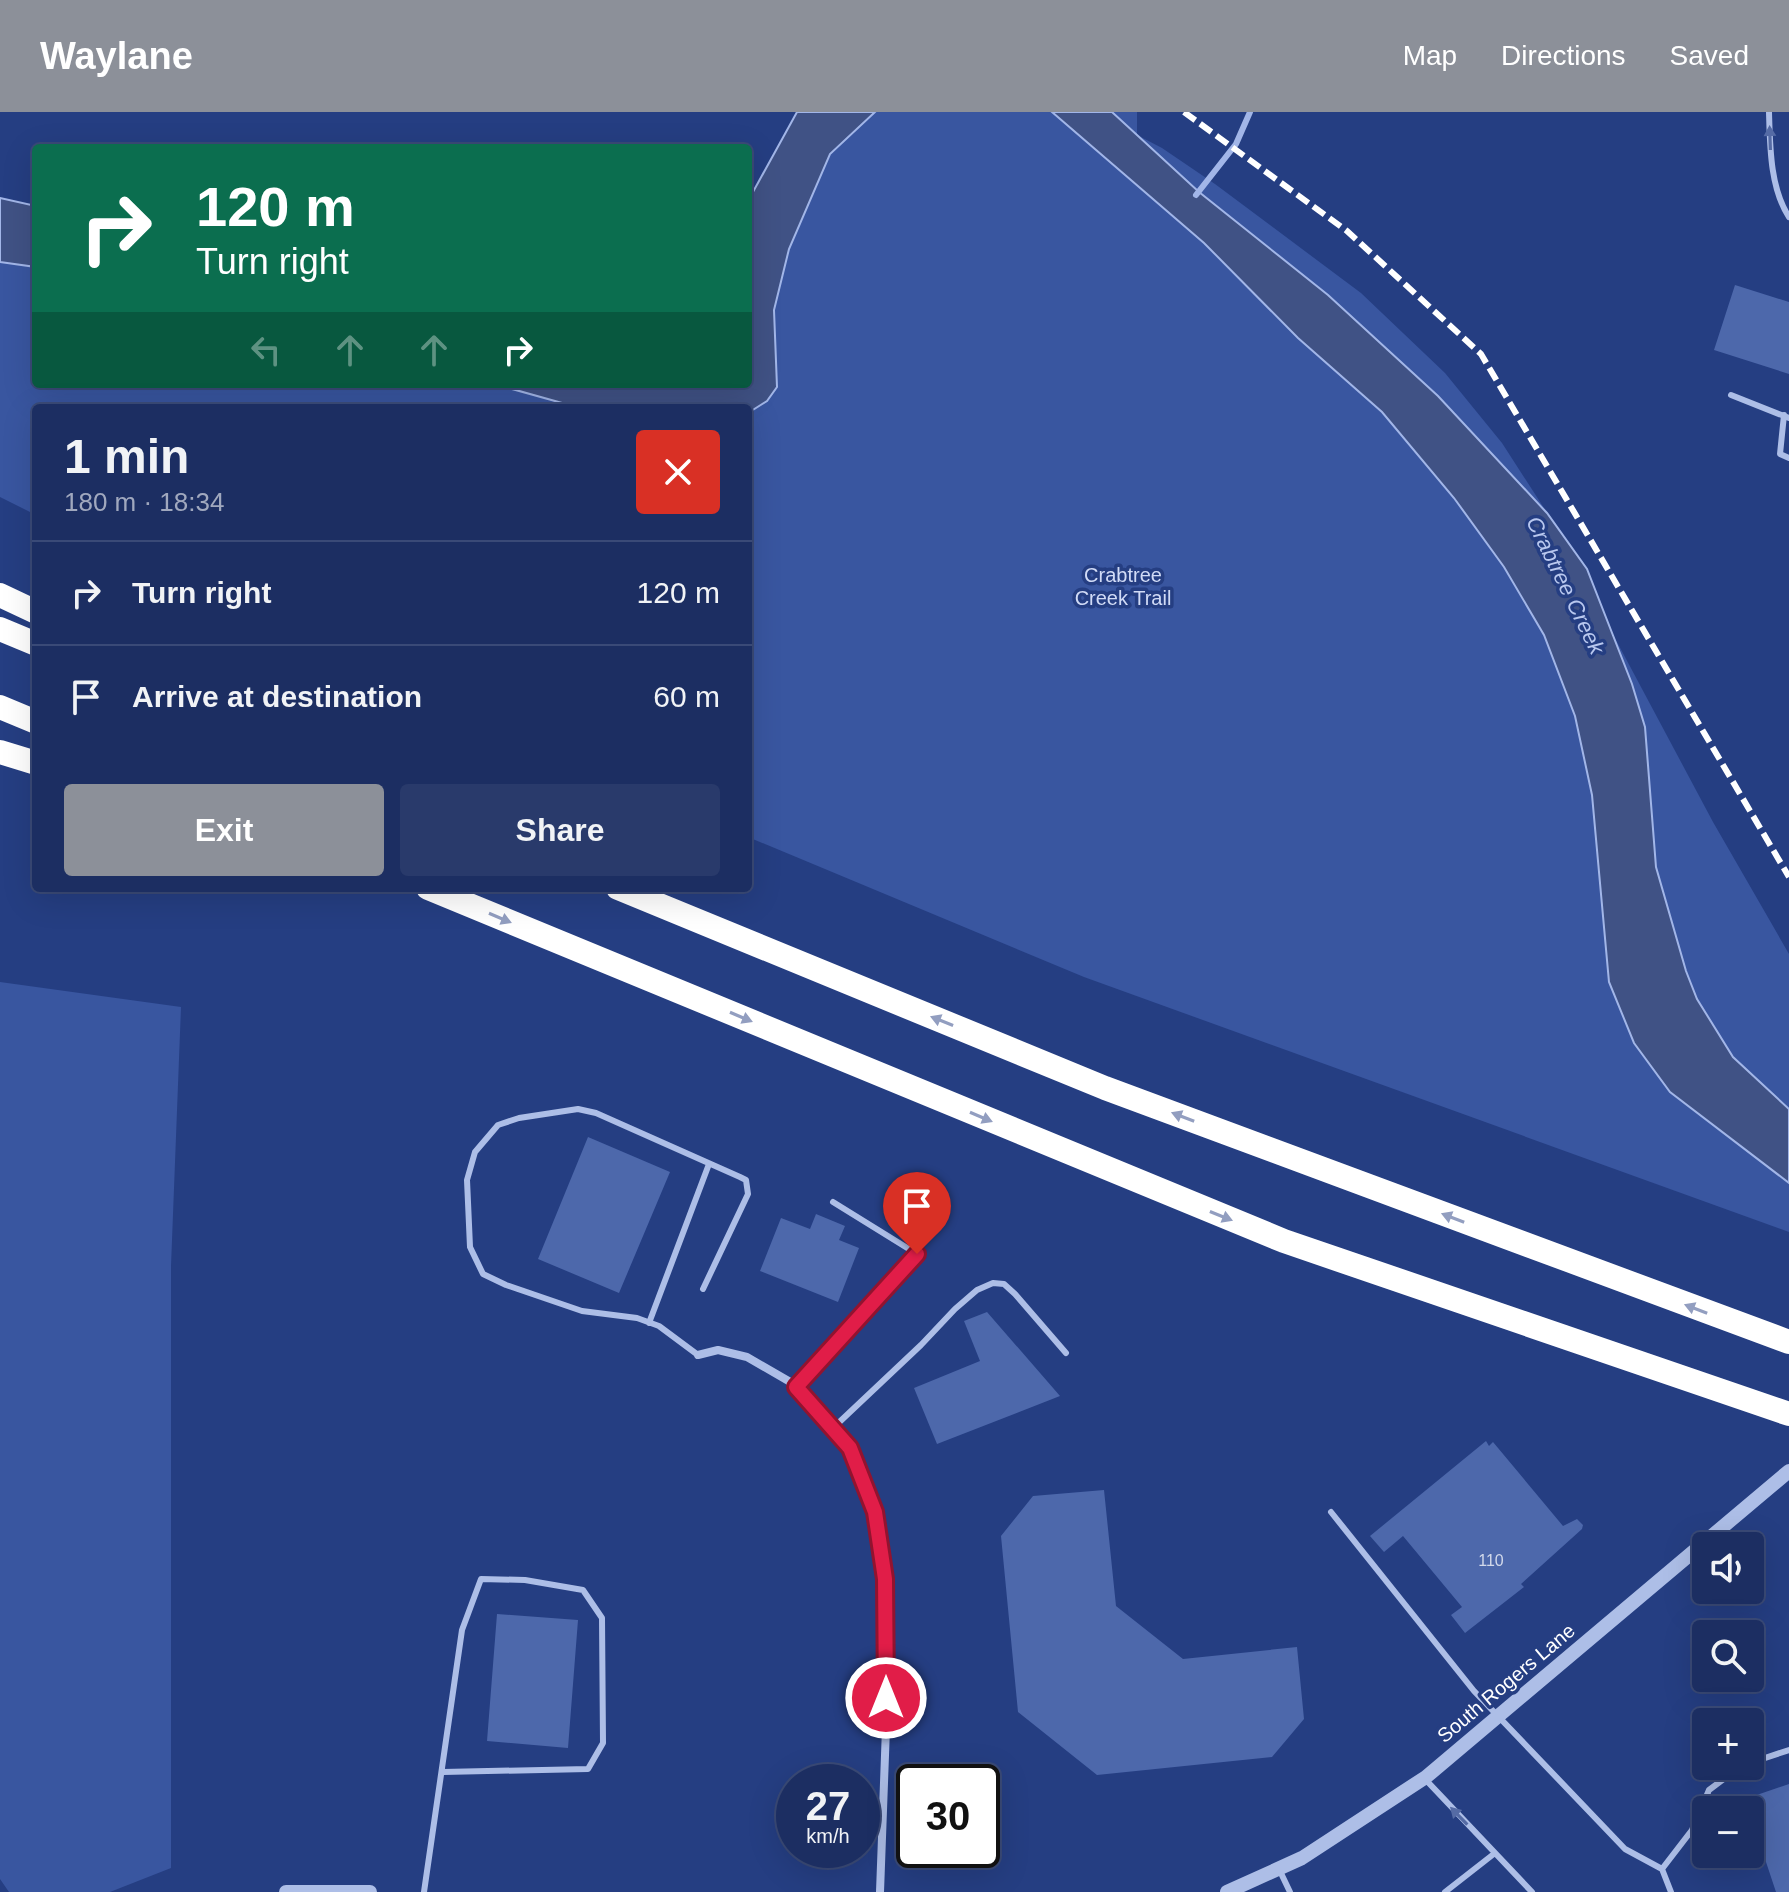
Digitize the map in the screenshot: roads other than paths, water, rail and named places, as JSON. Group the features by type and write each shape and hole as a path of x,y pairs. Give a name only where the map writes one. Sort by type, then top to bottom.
{"highway":[{"path":"0,595 32,610"},
{"path":"0,629 32,642"},
{"path":"0,707 32,720"},
{"path":"0,752 32,762"},
{"path":"438,892 1284,1241 1789,1414"},
{"path":"628,892 1105,1088 1779,1339"}],"street":[{"path":"698,1355 718,1350 747,1357 796,1387 850,1448 875,1512 885,1579 886,1728 880,1892"},
{"name":"South Rogers Lane","path":"1227,1892 1279,1869 1366,1818 1424,1778 1789,1471"},
{"path":"286,1892 370,1892"}],"lane":[{"path":"1769,112 1773,165 1781,205 1789,217"},
{"path":"1731,395 1786,416 1780,454 1789,458"},
{"path":"698,1355 659,1326 582,1311 483,1274 470,1247 466,1216 467,1180 475,1152 498,1125 519,1118 578,1109 596,1113 746,1180 748,1194 703,1289"},
{"path":"649,1323 709,1164"},
{"path":"796,1387 917,1254 833,1202"},
{"path":"832,1429 955,1309 977,1290 993,1283 1004,1284 1015,1294 1066,1353"},
{"path":"1331,1512 1497,1717 1625,1849 1662,1869 1671,1892"},
{"path":"424,1892 462,1630 481,1579 525,1580 583,1590 602,1618 603,1743 588,1769 443,1772"},
{"path":"1764,1758 1789,1750"},
{"path":"1424,1778 1532,1892"},
{"path":"1662,1869 1692,1830 1709,1790 1722,1780"},
{"path":"1445,1892 1495,1853"},
{"path":"1279,1869 1290,1892"}],"water":[{"path":"797,112 875,112 830,154 789,249 774,310 777,387 767,401 752,410 752,404 566,404 508,388 752,388 752,194"},
{"name":"Crabtree Creek","path":"1052,112 1112,112 1199,192 1328,295 1438,396 1547,513 1587,569 1632,684 1645,727 1656,867 1686,971 1697,999 1733,1057 1789,1109 1789,1183 1670,1092 1634,1043 1609,982 1592,795 1575,716 1544,635 1504,567 1454,498 1382,412 1298,338 1204,243"},
{"path":"0,198 32,205 32,266 0,262"}],"waterway":[{"path":"1196,195 1236,144 1250,112"}],"railway":[{"path":"1184,112 1347,231 1481,354 1789,877"}],"park label":[{"name":"Crabtree Creek Trail","path":"1123,586"}]}
